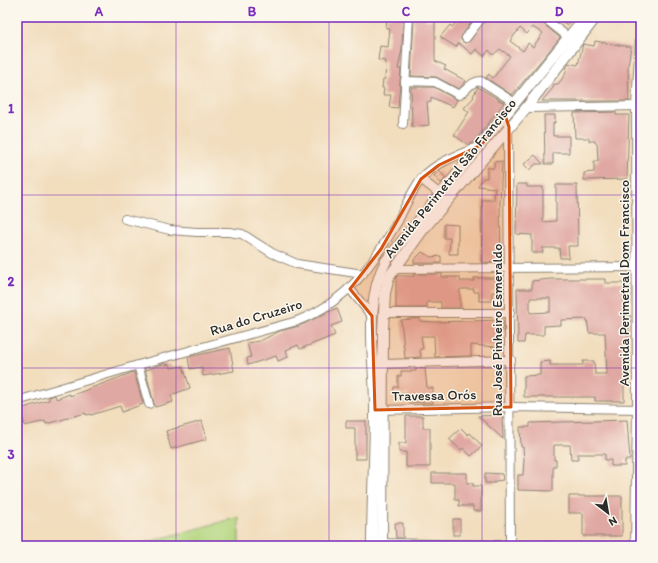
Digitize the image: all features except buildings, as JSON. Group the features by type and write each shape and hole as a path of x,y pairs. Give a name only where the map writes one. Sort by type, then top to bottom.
{"main road":[{"name":"Avenida Perimetral São Francisco","path":"379,410 372,316 377,283 386,261 585,17"},
{"name":"Avenida Perimetral São Francisco","path":"377,545 379,410 383,364 384,313 387,285 394,269 426,225 526,108 596,17"}],"street":[{"path":"403,124 409,17"},
{"path":"466,38 482,17"},
{"path":"543,17 568,37"},
{"name":"Avenida Perimetral Dom Francisco","path":"635,546 639,409 638,106 641,21"},
{"path":"405,81 435,82 459,95 466,92 472,83 481,81 514,104"},
{"path":"526,108 638,106"},
{"name":"Rua José Pinheiro Esmeraldo","path":"505,115 509,127 511,360 510,546"},
{"name":"Rua do Cruzeiro","path":"17,401 138,365 297,321 333,302 350,289 363,274 381,249 422,179 439,165 481,146"},
{"path":"422,179 440,194"},
{"path":"125,219 170,230 229,232 242,234 272,254 297,264 363,274"},
{"path":"394,269 639,267"},
{"path":"350,289 372,316"},
{"path":"384,313 510,313"},
{"path":"383,364 511,360"},
{"path":"138,365 149,404"},
{"name":"Travessa Orós","path":"379,410 511,407 639,409"},
{"path":"377,545 553,546"}],"highlighted area":[{"path":"505,115 509,127 511,407 375,410 372,316 350,289 381,249 421,179 439,165 481,145"}],"green space":[{"path":"239,517 239,546 134,546"}],"waterway":[{"path":"17,38 20,24 19,17"}]}
